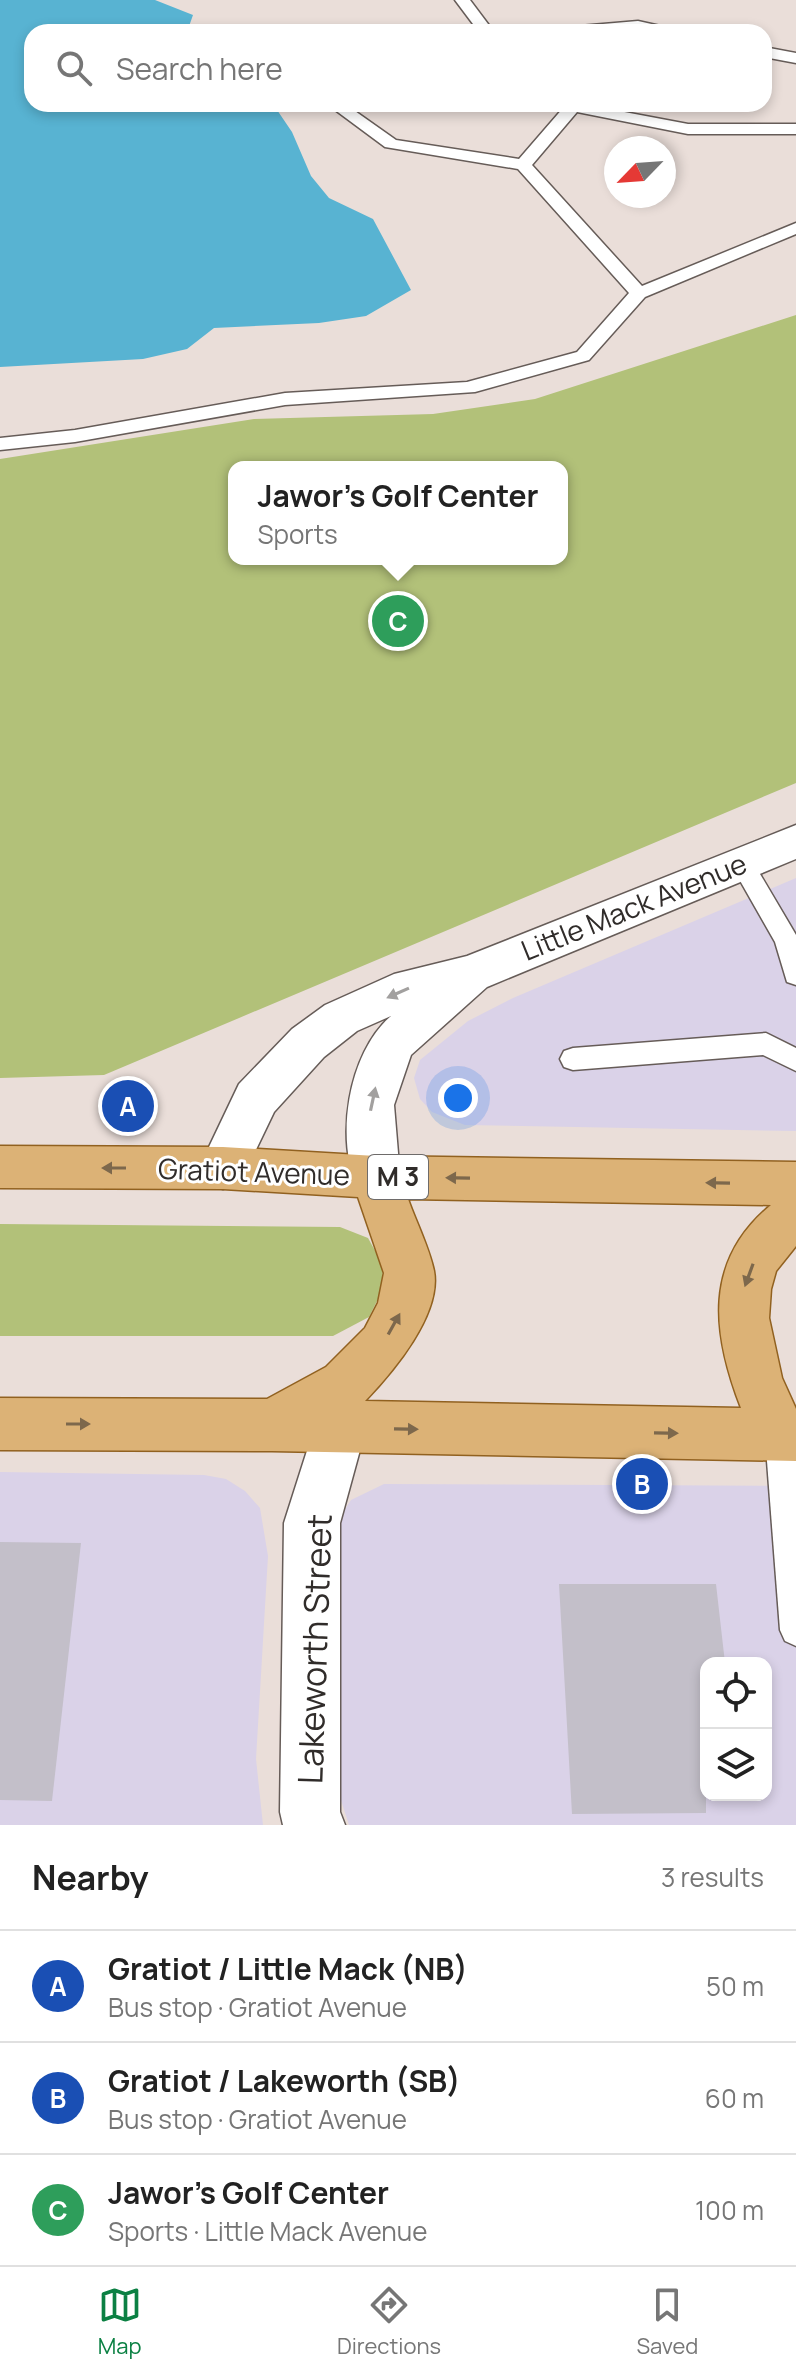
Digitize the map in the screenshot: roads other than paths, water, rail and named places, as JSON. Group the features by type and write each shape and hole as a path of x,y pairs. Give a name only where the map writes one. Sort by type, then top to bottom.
{"main road":[{"name":"Little Mack Avenue","path":"223,1168 256,1098 308,1043 341,1018 410,987 473,973 796,841"},
{"name":"Little Mack Avenue","path":"376,1177 370,1105 391,1044 473,973"},
{"name":"Gratiot Avenue","path":"0,1167 223,1168 376,1177 796,1184"},
{"path":"272,1425 345,1385 383,1345 403,1308 409,1273 376,1177"},
{"path":"788,1435 757,1390 746,1343 741,1297 756,1257 786,1221 796,1215"},
{"path":"0,1425 272,1425 788,1435"},
{"name":"Lakeworth Street","path":"314,1825 310,1812 312,1523 339,1428"}],"lane":[{"path":"462,0 481,24"},
{"path":"772,54 796,58"},
{"path":"346,112 391,144 523,165 639,293"},
{"path":"523,165 567,112"},
{"path":"607,112 688,129 796,129"},
{"path":"0,444 75,436 285,399 468,388 583,356 639,293 796,228"},
{"path":"742,863 791,939 796,975"},
{"path":"573,1059 766,1044 796,1060"},
{"path":"788,1435 796,1630"}],"water":[{"path":"0,0 155,0 193,15 190,24 24,24 24,112 278,112 292,132 311,176 329,198 373,219 411,290 366,316 319,323 214,328 187,349 143,359 0,367"}],"place":[{"name":"Jawor's Golf Center","path":"398,621"},
{"name":"Gratiot / Little Mack (NB)","path":"128,1106"},
{"name":"Gratiot / Lakeworth (SB)","path":"642,1484"}]}
